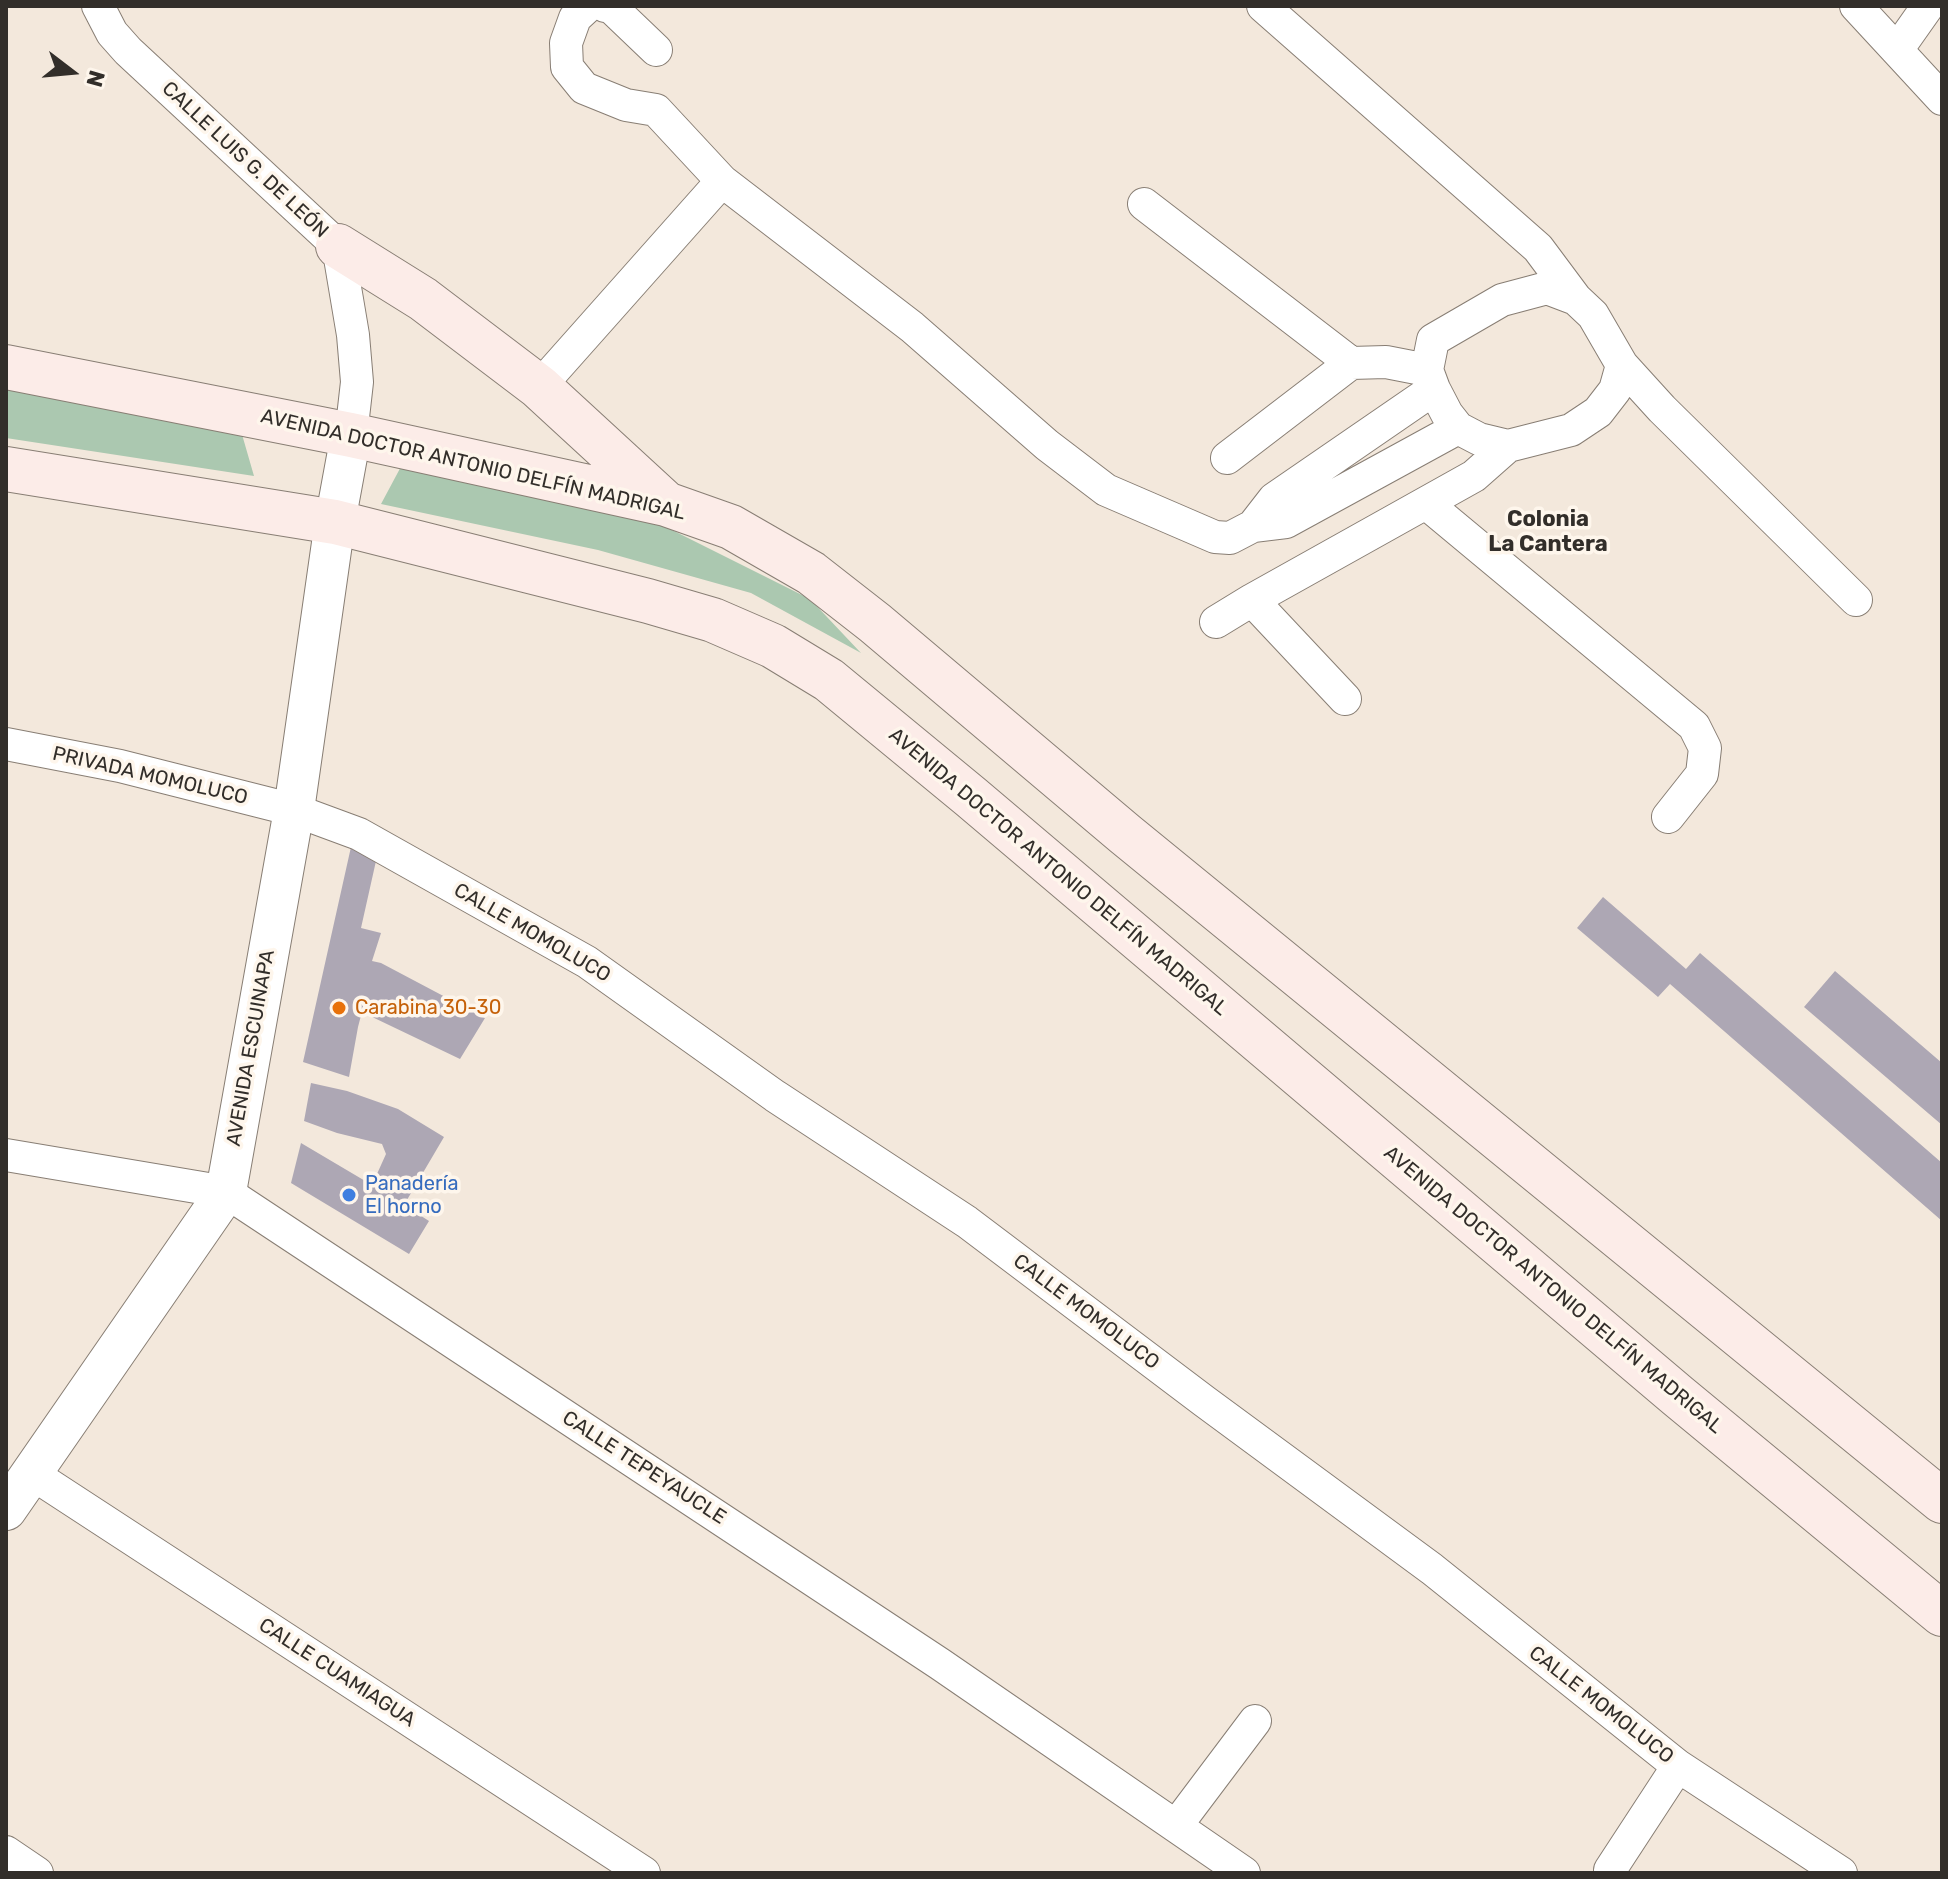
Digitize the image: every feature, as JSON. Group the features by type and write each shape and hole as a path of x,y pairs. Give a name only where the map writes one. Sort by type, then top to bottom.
{"main road":[{"path":"338,246 423,299 539,387 666,504"},
{"name":"AVENIDA DOCTOR ANTONIO DELFÍN MADRIGAL","path":"6,367 351,435 666,504 731,527 811,573 875,623 1125,834 1942,1501"},
{"name":"AVENIDA DOCTOR ANTONIO DELFÍN MADRIGAL","path":"6,469 335,522 648,601 713,620 773,646 829,680 983,807 1678,1396 1942,1614"}],"street":[{"name":"CALLE LUIS G. DE LEÓN","path":"98,6 112,33 128,51 338,246 353,335 357,382 335,522"},
{"path":"588,6 575,18 566,43 567,67 584,88 626,105 656,110 722,181 912,327 1047,445 1106,490 1215,537 1230,538 1253,526 1286,522 1481,438 1571,430 1598,412 1615,390 1622,365"},
{"path":"605,6 611,7 656,50"},
{"path":"1263,6 1538,248 1576,299 1593,315 1622,365 1662,409 1856,600"},
{"path":"1856,6 1942,99"},
{"path":"1897,50 1928,6"},
{"path":"539,387 722,181"},
{"path":"1144,204 1351,363"},
{"path":"1523,294 1538,248"},
{"path":"1253,526 1274,499 1431,366 1502,300 1547,288 1576,299"},
{"path":"1227,458 1351,363 1431,366"},
{"path":"1431,366 1447,414 1481,438"},
{"path":"1598,412 1662,409"},
{"path":"1216,622 1474,476 1481,438"},
{"path":"1427,504 1694,726 1705,748 1702,774 1668,817"},
{"name":"AVENIDA ESCUINAPA","path":"6,1510 226,1192 294,810 335,522"},
{"path":"1252,600 1345,699"},
{"name":"PRIVADA MOMOLUCO","path":"6,744 120,766 294,810"},
{"name":"CALLE MOMOLUCO","path":"294,810 359,834 587,962 775,1096 967,1222 1432,1569 1678,1766 1841,1873"},
{"name":"CALLE TEPEYAUCLE","path":"6,1155 226,1192 914,1646 1244,1873"},
{"name":"CALLE CUAMIAGUA","path":"31,1473 644,1873"},
{"path":"1176,1826 1255,1721"},
{"path":"1610,1870 1678,1766"},
{"path":"6,1852 37,1873"}],"green space":[{"path":"6,389 241,431 254,476 6,438"},
{"path":"404,461 626,507 810,599 861,653 751,593 598,550 381,504"}],"building":[{"path":"353,838 378,852 361,928 381,933 372,961 485,1018 460,1059 368,1015 365,1000 349,1077 303,1062"},
{"path":"1603,897 1686,969 1700,953 1942,1163 1942,1221 1670,984 1658,997 1577,928"},
{"path":"1835,971 1942,1063 1942,1125 1804,1007"},
{"path":"311,1083 347,1091 398,1109 444,1137 404,1205 429,1221 409,1254 291,1183 301,1143 372,1185 386,1154 382,1144 304,1121"}],"place":[{"name":"Carabina 30-30","path":"339,1008"},
{"name":"Panadería El horno","path":"349,1195"}],"district":[{"name":"Colonia La Cantera","path":"1548,532"}]}
